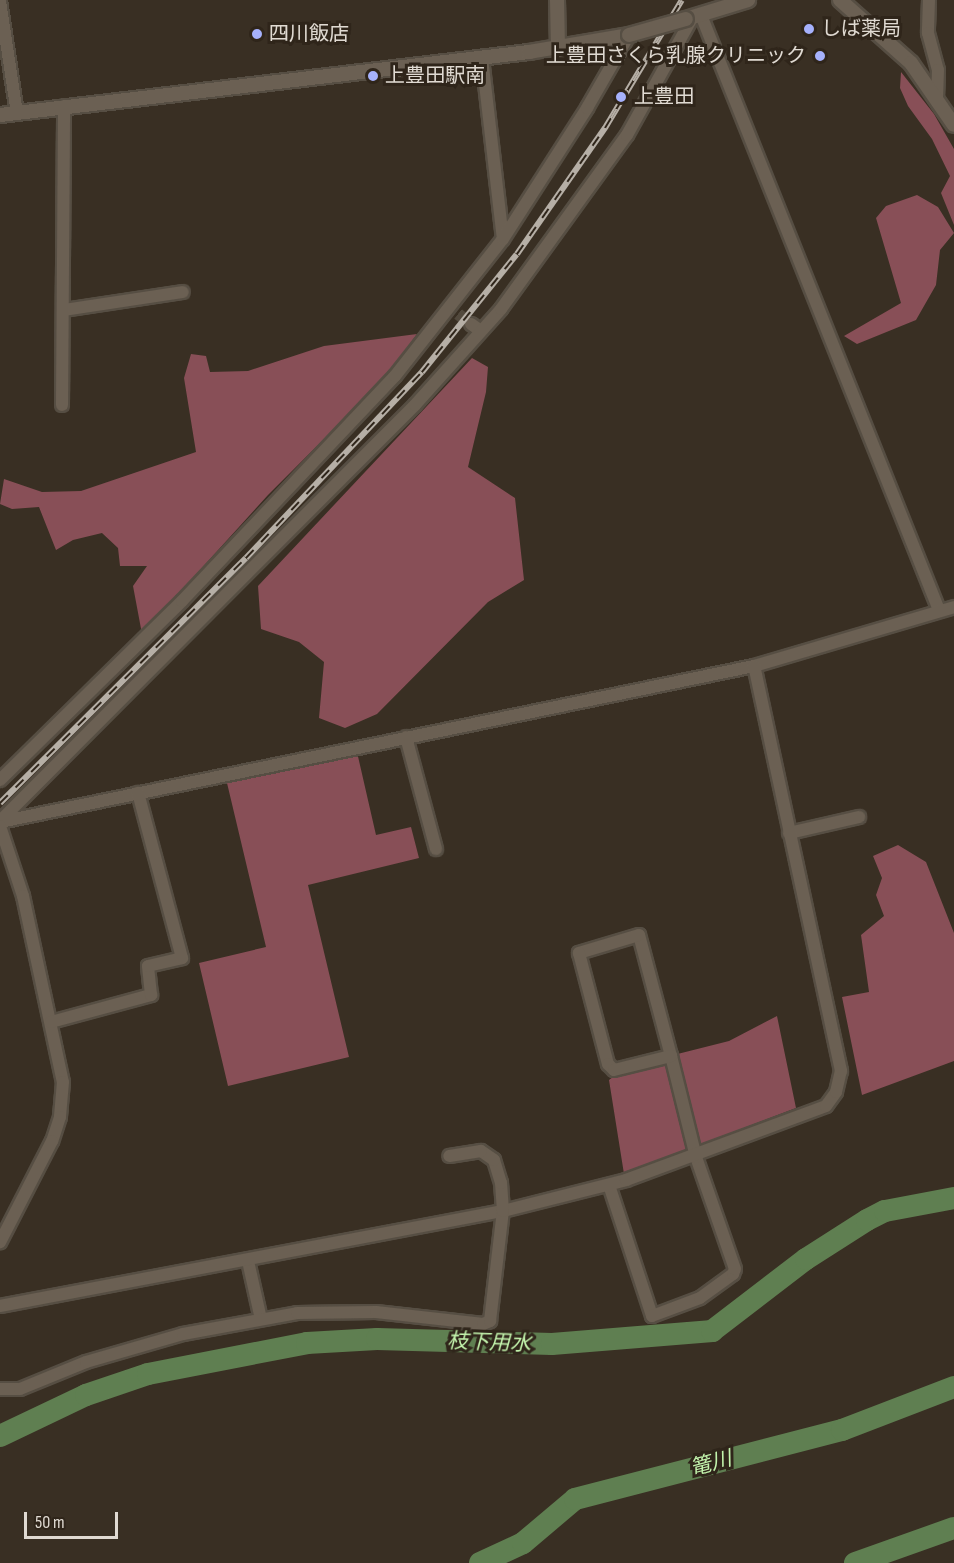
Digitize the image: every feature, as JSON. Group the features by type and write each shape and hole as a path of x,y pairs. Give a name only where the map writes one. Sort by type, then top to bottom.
{"street":[{"path":"557,0 558,48"},
{"path":"0,115 558,48 629,35 748,0"},
{"path":"840,0 911,63 938,98 954,125"},
{"path":"929,0 928,33 938,70 938,98"},
{"path":"0,1 17,113"},
{"path":"0,823 407,413 627,135 693,17"},
{"path":"693,17 939,610"},
{"path":"0,780 238,542 396,376 454,311 503,239 629,35"},
{"path":"482,58 503,239"},
{"path":"62,405 64,106"},
{"path":"64,310 183,292"},
{"path":"0,823 754,666 954,607"},
{"path":"0,1306 248,1261 503,1211 609,1185 696,1157 826,1106 840,1082 841,1071 754,666"},
{"path":"406,737 436,849"},
{"path":"51,1022 151,995 148,966 182,958 138,794"},
{"path":"789,833 859,816"},
{"path":"0,823 23,896 62,1072 60,1117 39,1172 0,1242"},
{"path":"609,1185 651,1316 700,1298 735,1269 696,1157 671,1056 639,935 579,953 608,1064 614,1070 671,1056"},
{"path":"0,1389 20,1389 118,1351 261,1319 350,1311 483,1324 490,1321 503,1211 494,1160 473,1150 449,1156"},
{"path":"248,1261 261,1319"}],"shaded area":[{"path":"901,72 934,114 954,149 954,225 941,193 950,176 932,139 908,106 900,88"},
{"path":"917,195 938,207 954,233 940,250 936,285 916,320 857,344 844,336 901,303 876,218 886,206"},
{"path":"417,334 386,377 268,495 142,634 133,586 147,566 120,566 118,548 102,533 73,540 56,550 39,507 12,509 0,504 4,479 42,492 81,491 196,452 184,378 191,354 206,356 210,372 248,371 324,346"},
{"path":"472,358 488,367 486,392 468,467 515,498 524,580 488,602 377,714 345,728 319,718 324,662 299,642 261,629 258,586"},
{"path":"357,752 376,835 411,827 419,858 308,885 349,1057 228,1086 199,963 266,947 227,783"},
{"path":"898,845 926,862 954,933 954,1061 862,1095 842,997 869,992 861,935 884,916 876,895 882,878 873,856"},
{"path":"777,1016 796,1108 624,1174 609,1080 626,1067 729,1041"}],"waterway":[{"name":"枝下用水","path":"0,1436 86,1395 148,1374 307,1343 377,1339 552,1344 712,1331 806,1259 867,1220 885,1211 954,1198"},
{"name":"篭川","path":"480,1563 523,1543 575,1499 842,1430 954,1387"},
{"path":"855,1563 954,1528"}],"tunnel":[{"path":"458,314 471,324"}],"railway":[{"path":"0,803 246,558 422,372 517,254 605,128 682,0"}],"place":[{"name":"しば薬局","path":"809,29"},
{"name":"四川飯店","path":"257,34"},
{"name":"上豊田さくら乳腺クリニック","path":"820,56"},
{"name":"上豊田駅南","path":"373,76"},
{"name":"上豊田","path":"621,97"}]}
